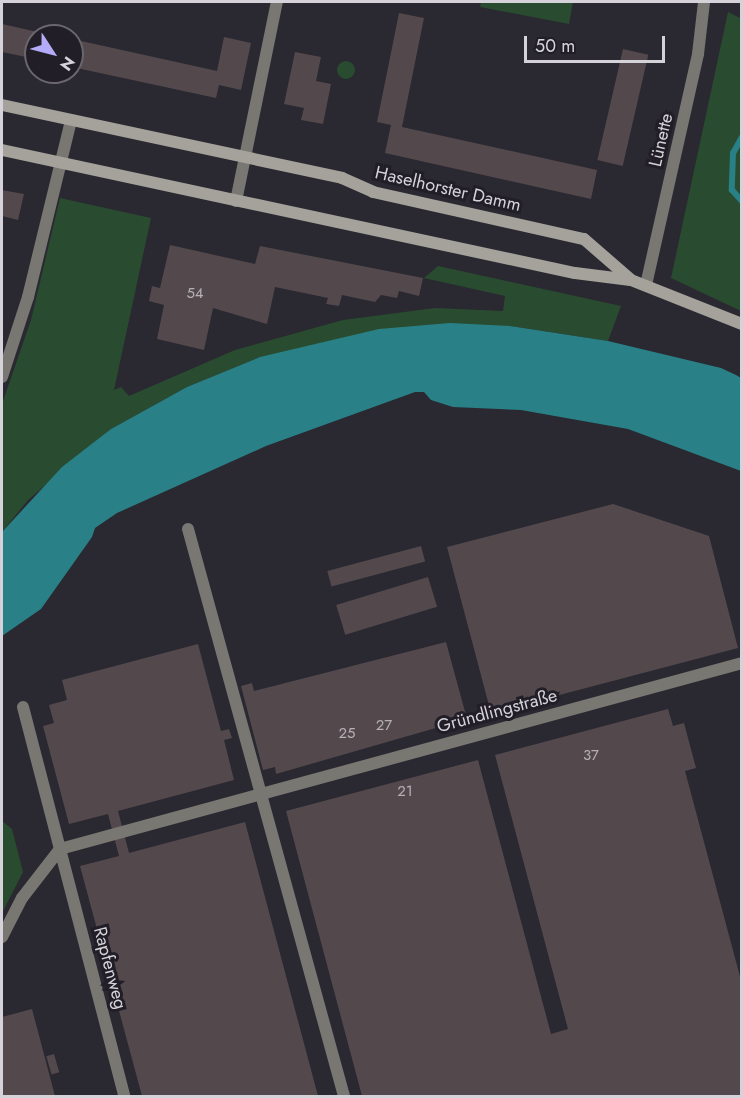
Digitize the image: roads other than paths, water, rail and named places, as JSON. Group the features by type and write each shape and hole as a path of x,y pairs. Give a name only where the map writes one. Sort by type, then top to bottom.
{"street":[{"path":"236,201 277,2"},
{"name":"Lünette","path":"646,285 698,54 704,2"},
{"name":"Haselhorster Damm","path":"2,105 342,178 373,192 584,239 631,280"},
{"path":"2,377 28,297 71,120"},
{"name":"Haselhorster Damm","path":"2,150 324,221 357,223 575,273 631,280 741,324"},
{"path":"188,529 344,1096"},
{"name":"Gründlingstraße","path":"262,794 741,663"},
{"name":"Rapfenweg","path":"23,707 124,1096"},
{"path":"2,937 22,898 60,849 262,794"}],"water":[{"path":"450,323 510,326 608,341 721,368 736,375 741,378 741,471 628,429 521,410 453,407 431,400 424,392 415,392 266,446 117,513 95,528 92,537 41,609 2,636 2,532 62,467 111,429 187,387 260,357 379,329"}],"waterway":[{"path":"742,137 733,153 732,190 742,201"}]}
